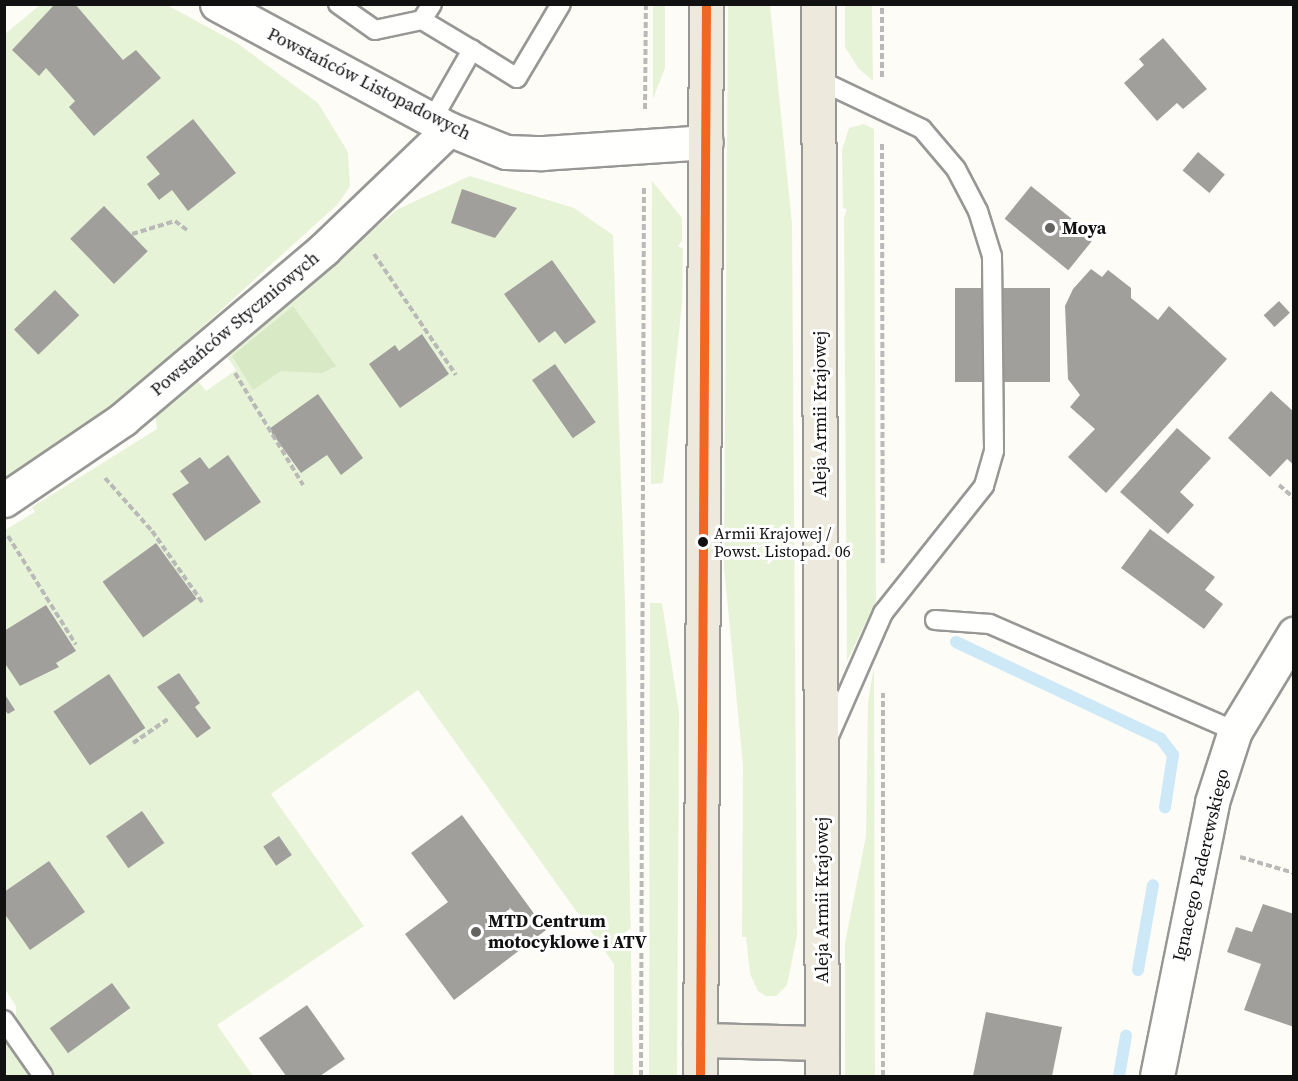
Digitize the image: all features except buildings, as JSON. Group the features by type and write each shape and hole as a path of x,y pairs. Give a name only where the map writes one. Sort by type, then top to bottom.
{"main road":[{"path":"700,1077 706,4"},
{"name":"Aleja Armii Krajowej","path":"819,4 822,1077"},
{"path":"700,1040 822,1043"}],"street":[{"name":"Powstańców Listopadowych","path":"217,4 440,124 506,152 542,153 706,141"},
{"name":"Powstańców Styczniowych","path":"4,500 123,419 352,222 440,124"},
{"name":"Ignacego Paderewskiego","path":"1156,1077 1212,802 1235,731 1293,634"}],"lane":[{"path":"338,4 375,30 422,20 517,78 561,4"},
{"path":"422,20 432,4"},
{"path":"440,124 472,50"},
{"path":"819,80 922,129 956,169 978,211 992,256 994,451 984,486 883,613 821,753"},
{"path":"935,620 990,624 1235,731"},
{"path":"4,1020 43,1077"}],"path":[{"path":"641,1077 646,4"},
{"path":"882,4 883,613"},
{"path":"132,234 175,221 187,230"},
{"path":"352,222 456,375"},
{"path":"215,339 266,430 303,485"},
{"path":"83,448 152,531 202,602"},
{"path":"1279,485 1293,498"},
{"path":"4,531 76,645"},
{"path":"883,684 883,1077"},
{"path":"133,743 168,719"},
{"path":"1203,847 1293,873"}],"green space":[{"path":"40,5 167,5 237,43 318,103 348,152 350,186 338,204 96,423 5,485 5,34"},
{"path":"653,5 665,5 665,68 653,99"},
{"path":"728,5 770,5 792,224 797,936 787,985 776,996 766,996 758,991 750,974 746,937 742,937 743,765 724,567"},
{"path":"845,5 872,5 873,81 859,69 845,47"},
{"path":"864,124 874,129 876,601 847,661 844,218 847,209 843,208 842,150 849,128"},
{"path":"470,176 574,208 613,235 625,602 633,1076 614,1076 614,964 418,690 271,794 364,926 217,1025 253,1076 52,1076 16,1021 16,1006 5,989 5,530 35,512 32,507 157,429 155,415 197,380 206,391 236,370 224,352 398,209"},
{"path":"652,181 682,218 682,241 678,246 683,249 682,304 663,483 651,484"},
{"path":"293,306 336,366 322,373 281,371 253,390 232,356"},
{"path":"650,603 662,603 679,712 677,1076 649,1076"},
{"path":"874,667 875,1076 845,1076 845,943 866,836 868,702"},
{"path":"5,1040 29,1076 5,1076"}],"waterway":[{"path":"956,642 1161,739 1173,755 1165,807"},
{"path":"1138,970 1153,885"},
{"path":"1119,1076 1126,1036"}],"transit line":[{"path":"700,1076 706,4"}],"place":[{"name":"Moya","path":"1050,228"},
{"name":"Armii Krajowej / Powst. Listopad. 06","path":"703,542"},
{"name":"MTD Centrum motocyklowe i ATV","path":"476,932"}]}
